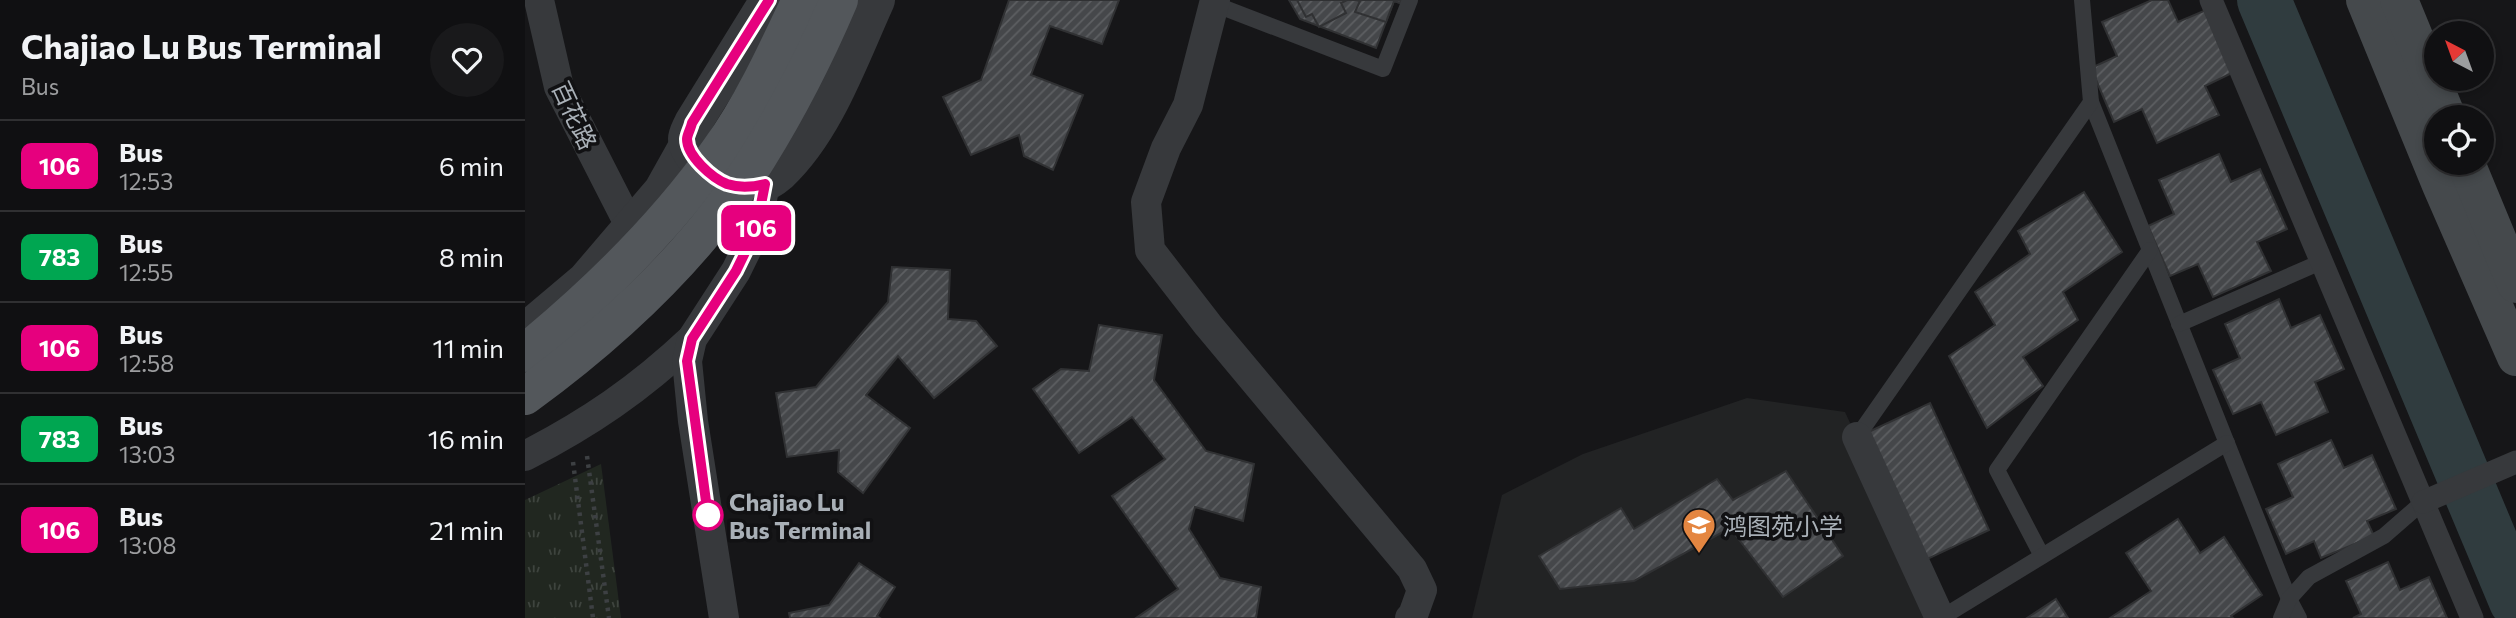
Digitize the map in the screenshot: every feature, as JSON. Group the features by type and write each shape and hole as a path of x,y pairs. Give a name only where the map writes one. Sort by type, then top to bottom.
{"main road":[{"path":"525,353 623,267 671,215 722,148 768,70 801,0"},
{"path":"525,396 624,316 673,267 718,212 757,159 792,100 839,0"},
{"path":"2365,0 2516,358"},
{"path":"2399,0 2442,105"},
{"path":"2471,175 2516,284"}],"street":[{"name":"百花路","path":"539,0 559,87 629,224"},
{"path":"525,327 583,278 659,189 687,139 692,123 769,0"},
{"path":"687,139 691,152 707,171 726,183 752,187 765,184 779,173 808,140 876,0"},
{"path":"2211,0 2472,618"},
{"path":"1214,2 1188,105 1166,148 1146,202 1150,250 1217,335 1412,569 1422,590 1410,618"},
{"path":"525,456 569,433 611,406 656,373 692,339 736,271 756,230 765,184"},
{"path":"692,339 687,361 724,618"},
{"path":"1857,436 1940,618"},
{"path":"2423,502 2516,462"}],"lane":[{"path":"1214,2 1383,69 1410,0"},
{"path":"2082,0 2091,102 2299,618"},
{"path":"1338,52 1344,36"},
{"path":"1857,436 2091,102"},
{"path":"2042,556 1997,470 2150,250"},
{"path":"2179,324 2322,262"},
{"path":"1940,618 2227,443"},
{"path":"2281,618 2289,598 2309,577 2384,536 2423,502"}],"path":[{"path":"569,433 593,618"},
{"path":"590,471 609,618"}],"shaded area":[{"name":"鸿图苑小学","path":"1747,398 1845,412 1940,618 1472,618 1502,495 1583,454"}],"green space":[{"path":"601,464 621,618 525,618 525,500"}],"building":[{"path":"1009,0 1119,0 1102,44 1050,26 1031,75 1083,95 1053,170 1024,156 1019,135 971,155 943,97 981,80"},
{"path":"1289,0 1401,0 1400,3 1394,1 1376,48 1300,19"},
{"path":"1297,0 1347,0 1341,3 1346,13 1319,27 1312,14 1306,17"},
{"path":"1356,0 1401,0 1400,3 1394,1 1386,22 1355,12 1360,1"},
{"path":"2152,0 2168,0 2178,22 2206,10 2234,72 2205,86 2219,115 2157,143 2142,109 2114,122 2091,68 2117,56 2102,22"},
{"path":"2219,154 2231,182 2260,169 2287,229 2257,242 2271,271 2213,297 2198,264 2170,276 2148,226 2174,214 2159,180"},
{"path":"2084,192 2122,252 2063,292 2078,320 2023,357 2043,386 1987,428 1949,356 1995,325 1975,292 2030,254 2018,231"},
{"path":"892,267 950,270 948,319 976,321 997,346 934,398 898,356 866,395 910,428 863,493 838,472 839,450 787,457 776,393 816,387 888,302"},
{"path":"2279,299 2291,328 2320,315 2344,369 2315,382 2328,412 2276,435 2261,402 2233,414 2213,370 2240,358 2225,324"},
{"path":"1099,325 1162,335 1154,380 1206,451 1254,464 1243,521 1195,507 1189,529 1220,578 1261,587 1256,618 1136,618 1178,589 1112,496 1165,459 1132,417 1079,453 1033,389 1061,369 1089,371"},
{"path":"1930,403 1989,530 1921,562 1862,435"},
{"path":"2331,440 2344,468 2372,455 2396,509 2367,521 2374,536 2321,558 2314,541 2286,554 2266,509 2293,497 2278,464"},
{"path":"1786,471 1843,556 1783,597 1730,528 1634,581 1560,589 1539,556 1621,508 1634,529 1717,479 1733,500"},
{"path":"2178,519 2200,553 2224,537 2262,595 2231,616 2233,618 2110,618 2151,591 2126,553"},
{"path":"2388,562 2400,590 2429,577 2447,618 2353,618 2361,614 2346,581"},
{"path":"859,563 895,587 877,616 880,618 790,618 789,613 829,605"},
{"path":"2056,599 2068,618 2027,618"}],"waterway":[{"path":"2264,0 2516,601"}],"bus line":[{"name":"106","path":"708,516 687,361 692,339 736,271 756,230 765,184 752,187 726,183 707,171 691,152 687,139 692,123 769,0"}],"place":[{"name":"Chajiao Lu Bus Terminal","path":"708,515"},
{"name":"鸿图苑小学","path":"1699,555"}]}
